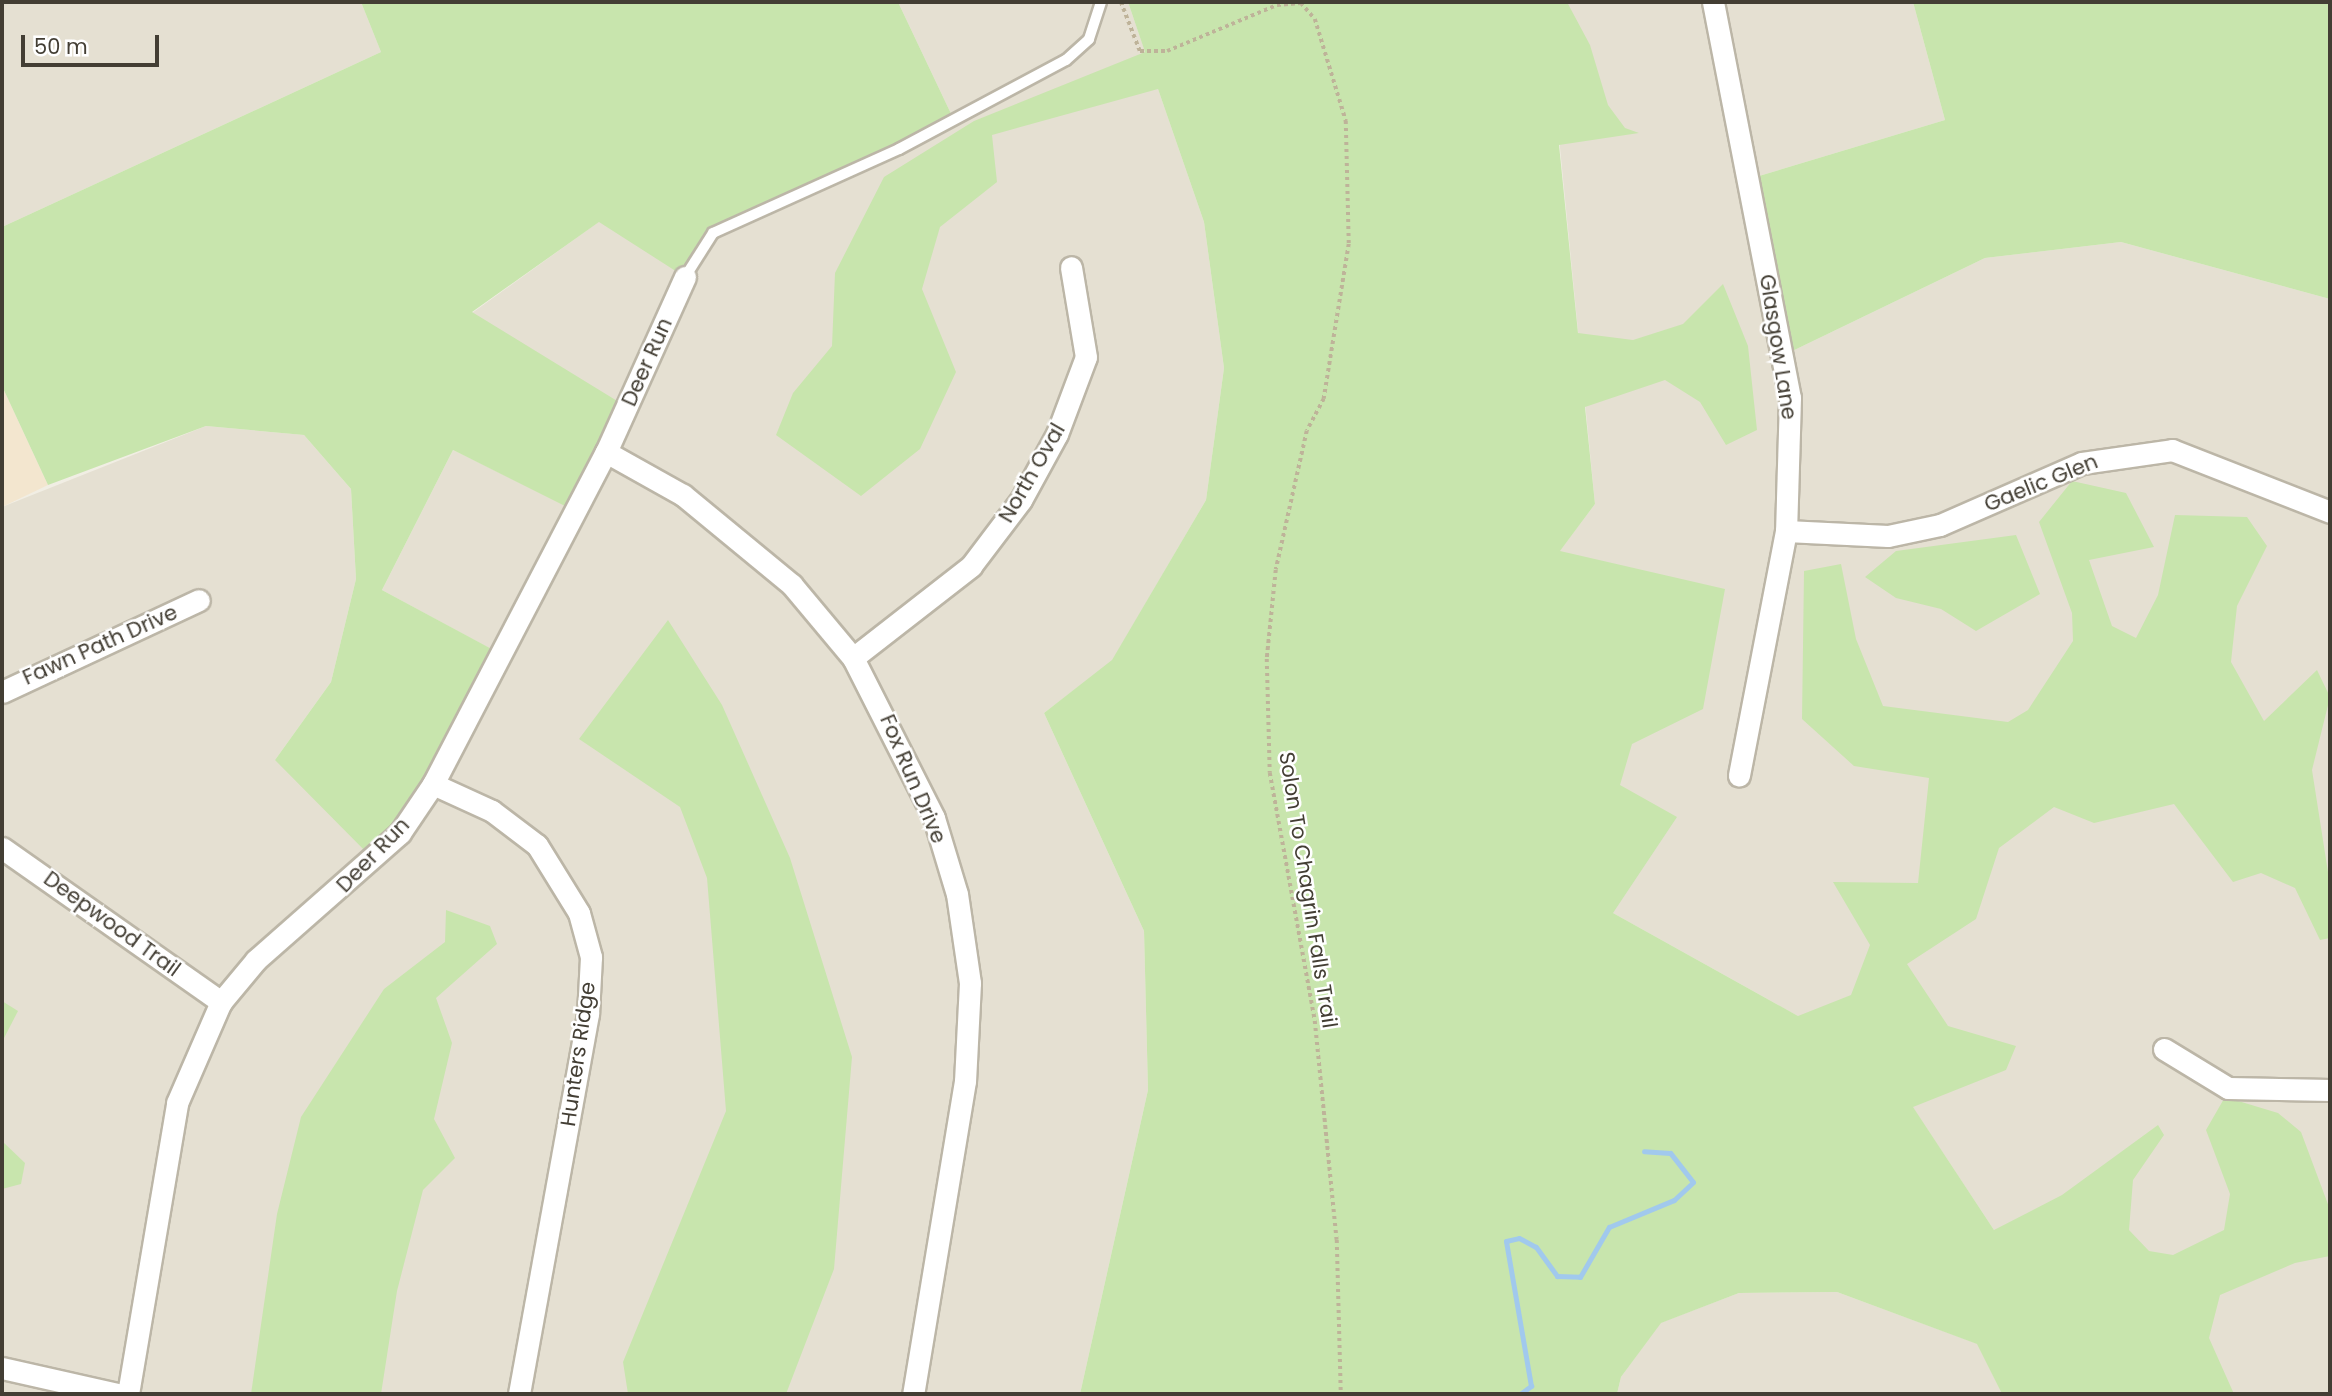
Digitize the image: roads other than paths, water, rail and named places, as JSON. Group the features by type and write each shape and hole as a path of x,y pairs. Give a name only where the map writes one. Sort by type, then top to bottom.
{"street":[{"name":"Glasgow Lane","path":"1713,2 1790,398 1786,531 1739,776"},
{"name":"North Oval","path":"853,658 971,566 1021,500 1058,434 1086,358 1071,267"},
{"name":"Deer Run","path":"128,1394 177,1103 221,1002 283,934 357,877 400,833 433,783 606,452 685,277"},
{"name":"Gaelic Glen","path":"1786,531 1875,537 1914,531 2082,463 2172,450 2330,512"},
{"name":"Fox Run Drive","path":"606,452 684,495 741,539 792,585 853,658 934,818 957,894 970,984 965,1081 913,1394"},
{"name":"Fawn Path Drive","path":"2,692 199,600"},
{"name":"Hunters Ridge","path":"433,783 492,811 537,845 579,913 591,957 589,1014 519,1394"},
{"name":"Deepwood Trail","path":"2,848 221,1002"},
{"path":"2164,1049 2228,1088 2330,1090"},
{"path":"2,1368 117,1394"}],"lane":[{"path":"685,277 700,244 713,233 899,149 1066,60 1089,39 1101,2"}],"waterway":[{"path":"1520,1394 1531,1386 1506,1241 1519,1238 1536,1247 1557,1276 1580,1277 1609,1227 1674,1200 1693,1182 1670,1153 1644,1151"}]}
